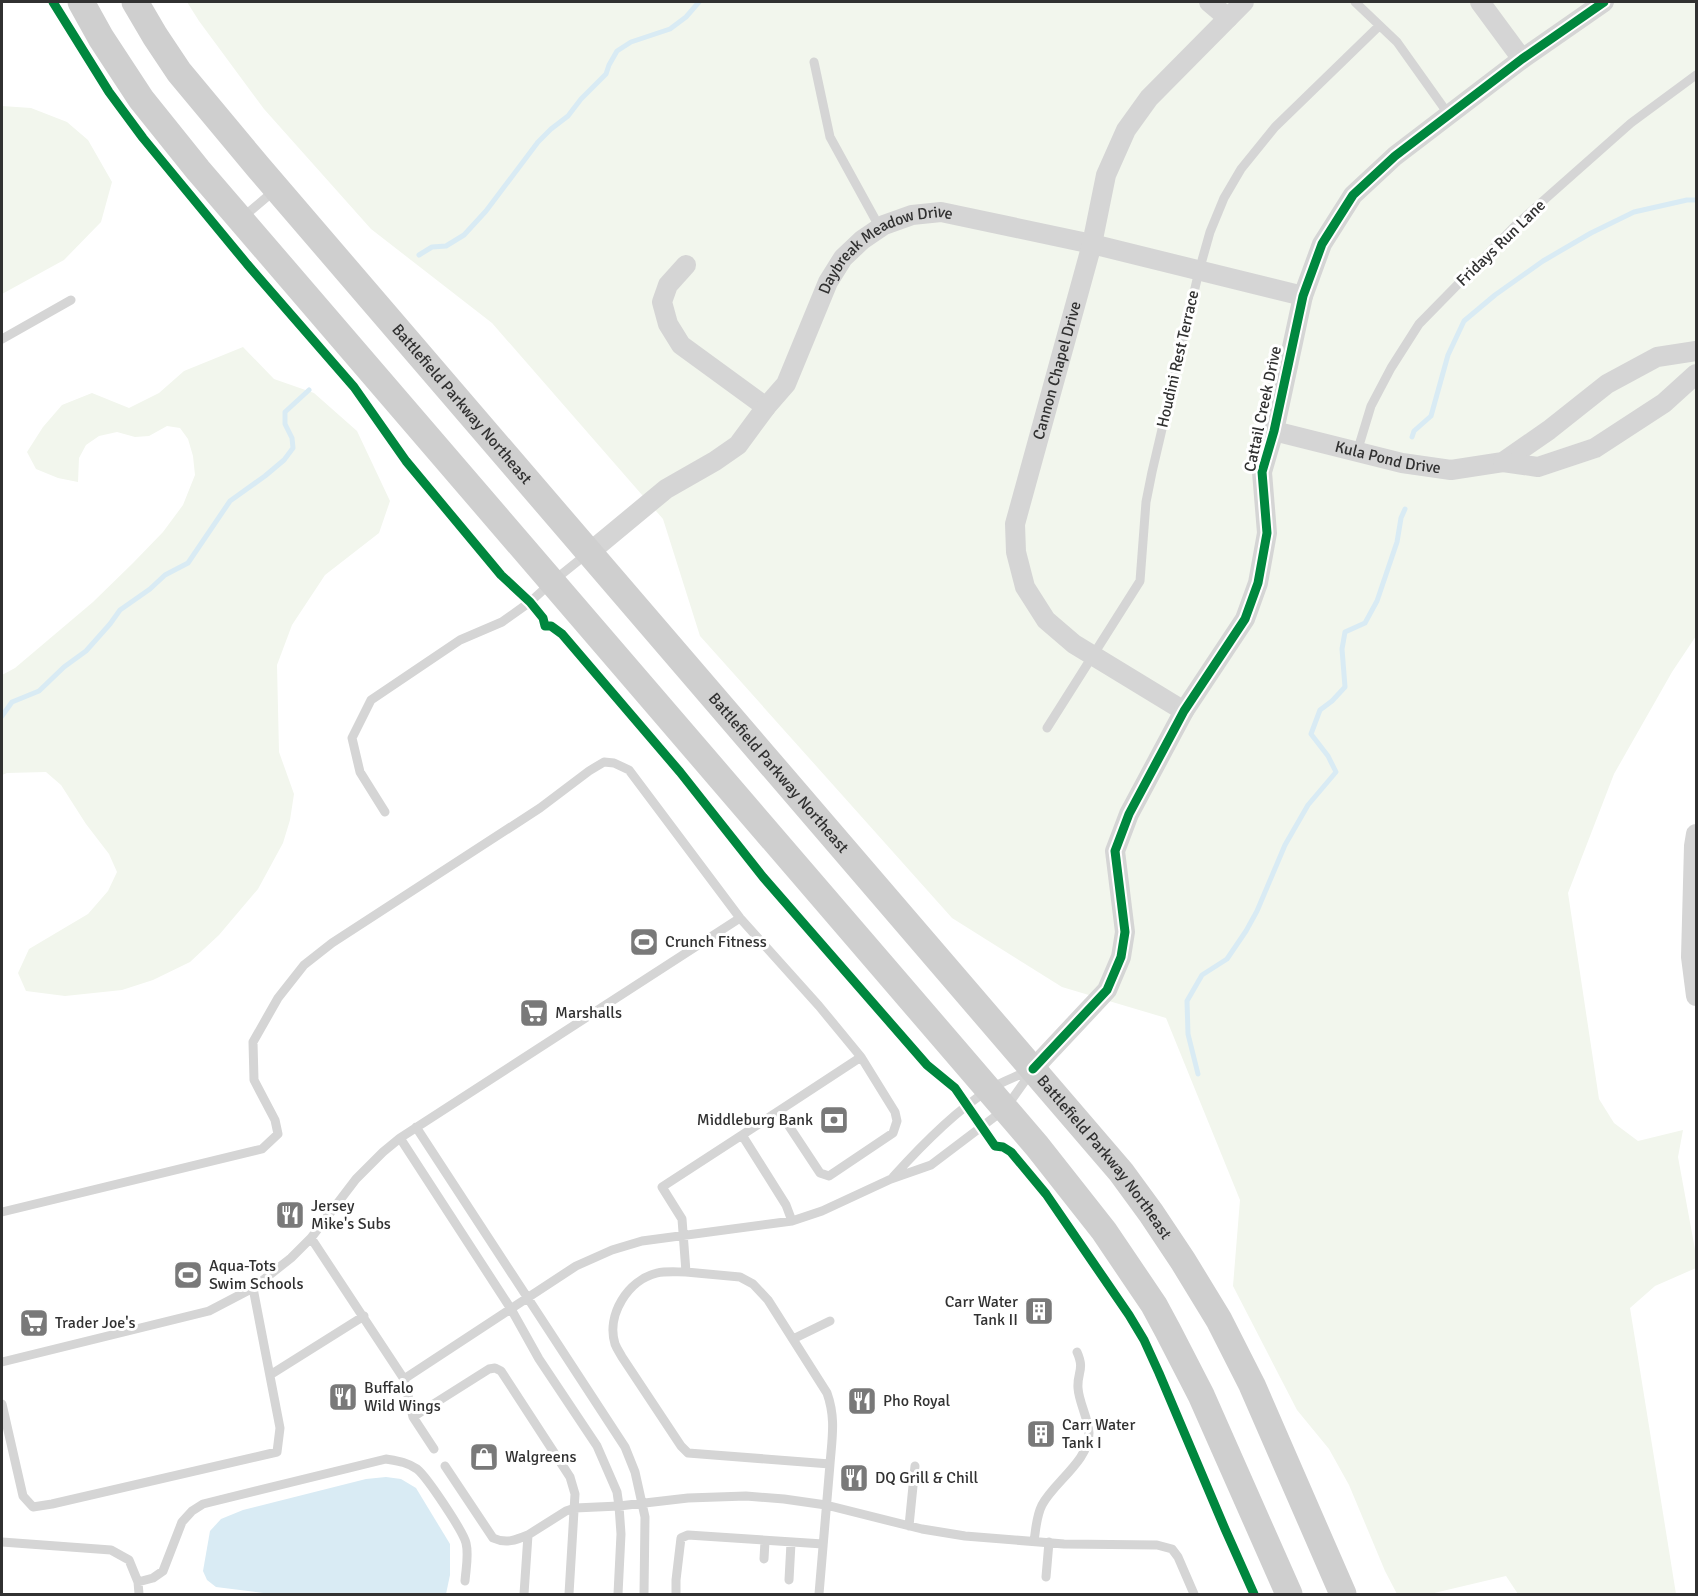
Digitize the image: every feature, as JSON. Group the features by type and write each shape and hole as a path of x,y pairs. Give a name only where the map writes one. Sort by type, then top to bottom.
{"main road":[{"path":"81,2 101,38 141,99 198,170 1037,1146 1104,1231 1154,1305 1201,1395 1289,1594"},
{"name":"Battlefield Parkway Northeast","path":"135,2 179,72 277,189 1114,1163 1145,1204 1219,1320 1252,1385 1342,1594"}],"street":[{"path":"1209,2 1228,18"},
{"name":"Cannon Chapel Drive","path":"1184,711 1074,644 1046,620 1025,587 1016,552 1015,524 1092,244 1106,175 1126,130 1149,98 1244,2"},
{"path":"1480,2 1522,59"},
{"name":"Cattail Creek Drive","path":"1033,1069 1107,990 1121,957 1125,932 1115,851 1128,814 1184,711 1245,619 1258,583 1267,533 1262,472 1274,431 1303,296 1322,244 1353,195 1395,156 1522,59 1604,2"},
{"name":"Daybreak Meadow Drive","path":"590,552 666,489 738,445 786,384 828,282 843,258 862,240 884,225 912,215 941,212 1092,244 1303,296"},
{"path":"686,265 668,285 662,302 668,324 681,345 766,407"},
{"name":"Kula Pond Drive","path":"1503,462 1549,430 1607,384 1657,357 1696,351"},
{"name":"Kula Pond Drive","path":"1274,431 1402,463 1451,470 1503,462 1538,467 1595,447 1664,403 1696,374"},
{"path":"1696,834 1691,957 1696,996"}],"lane":[{"path":"1355,2 1397,42 1449,115"},
{"name":"Houdini Rest Terrace","path":"1047,728 1140,581 1146,502 1199,271 1224,198 1241,169 1275,127 1379,26"},
{"path":"814,62 830,137 880,228"},
{"name":"Fridays Run Lane","path":"1357,452 1371,406 1391,368 1419,324 1517,224 1632,123 1696,75"},
{"path":"240,220 277,189"},
{"path":"2,339 71,300"},
{"path":"385,812 360,772 352,738 371,700 460,640 501,622 530,602 590,552"},
{"path":"2,1212 261,1149 278,1134 275,1120 255,1080 253,1042 278,998 304,965 332,943 540,808 604,762 629,770 740,918 819,1006 861,1057 895,1112 897,1121 893,1132 829,1176 820,1173 779,1111"},
{"path":"2,1362 209,1311 253,1288 291,1258 311,1238 356,1179 400,1138 740,918"},
{"path":"686,1272 682,1219 662,1187 861,1057"},
{"path":"404,1379 576,1266 597,1255 642,1241 792,1221 833,1206 891,1179 931,1166 997,1100 1033,1069"},
{"path":"891,1179 919,1148 997,1100 1033,1069"},
{"path":"416,1127 626,1447 635,1472 645,1517 644,1594"},
{"path":"742,1136 786,1204 792,1221"},
{"path":"400,1138 511,1309 539,1359 597,1446 617,1492 619,1506 621,1534 618,1594"},
{"path":"311,1238 404,1379 413,1417 434,1449"},
{"path":"819,1594 834,1420 827,1393 768,1300 753,1284 740,1277 686,1272 658,1273 641,1279 631,1287 616,1312 615,1343 681,1446 688,1452 830,1464"},
{"path":"2,1404 23,1496 33,1507 277,1452 280,1428 253,1288"},
{"path":"270,1375 364,1316"},
{"path":"793,1340 831,1321"},
{"path":"1034,1541 1037,1517 1042,1504 1077,1463 1086,1446 1089,1433 1078,1387 1082,1362 1077,1352"},
{"path":"413,1417 489,1369 495,1368 501,1371 570,1478 575,1494 569,1594"},
{"path":"138,1582 153,1578 163,1570 182,1522 192,1511 203,1504 386,1460 405,1462 418,1470 430,1482 465,1540 467,1551 465,1581"},
{"path":"445,1466 493,1538 498,1540 513,1541 528,1535 566,1511 575,1508 619,1506 688,1498 746,1496 825,1505 909,1526 965,1536 1049,1542 1157,1545 1172,1549 1178,1557 1194,1594"},
{"path":"909,1526 915,1466"},
{"path":"524,1594 528,1535"},
{"path":"676,1594 681,1538 688,1535 823,1544"},
{"path":"764,1559 765,1540"},
{"path":"2,1542 111,1550 129,1560 138,1582 139,1594"},
{"path":"1046,1577 1049,1542"},
{"path":"789,1580 791,1543"}],"shaded area":[{"path":"187,2 1696,2 1696,636 1672,672 1614,774 1568,893 1599,1099 1614,1123 1638,1141 1683,1130 1678,1157 1696,1255 1696,1268 1655,1286 1630,1308 1676,1594 1518,1594 1506,1576 1430,1594 1397,1594 1349,1485 1329,1449 1297,1410 1233,1286 1240,1200 1166,1018 1062,987 952,918 700,636 663,519 492,323 371,229 264,109"},
{"path":"2,106 31,108 67,122 88,140 112,182 101,222 64,260 2,294"},
{"path":"243,347 274,379 314,393 357,431 390,501 379,533 325,575 292,625 277,665 279,752 294,794 283,843 258,889 219,935 190,962 153,980 122,990 65,996 26,991 18,973 29,949 88,914 108,891 117,872 109,854 61,785 46,772 2,775 2,675 15,668 93,602 163,532 183,505 195,475 188,439 180,428 167,426 149,436 135,437 117,432 99,436 86,445 79,458 78,482 58,478 36,469 27,452 43,427 62,405 92,393 129,408 159,393 184,371"},
{"path":"386,1477 401,1479 416,1488 450,1544 450,1575 446,1594 271,1594 216,1587 207,1580 203,1571 210,1531 221,1519 243,1510 366,1479"}],"waterway":[{"path":"419,255 432,247 446,246 464,235 486,211 538,142 568,116 606,74 617,51 631,42 670,29 686,17 699,2"},
{"path":"1412,437 1414,431 1431,416 1448,355 1464,321 1495,295 1543,261 1591,233 1634,212 1696,200"},
{"path":"2,716 12,702 39,691 64,667 86,651 120,610 150,589 165,575 188,563 230,501 265,476 284,460 293,448 292,438 285,424 285,412 309,390"},
{"path":"1198,1074 1188,1034 1187,1001 1202,975 1227,959 1246,931 1285,845 1308,805 1336,772 1328,756 1311,734 1320,710 1345,687 1342,649 1345,632 1365,623 1377,601 1397,542 1405,509"}],"cycle path":[{"path":"53,2 109,92 143,138 247,264 354,387 406,461 501,575 530,602 543,618 545,626 551,626 562,634 680,772 763,877 927,1065 955,1088 995,1146 1003,1147 1011,1152 1046,1194 1144,1340 1254,1594"},
{"path":"1033,1069 1107,990 1121,957 1125,932 1115,851 1129,814 1184,711 1245,619 1258,583 1267,533 1262,472 1274,431 1303,296 1322,244 1353,195 1395,156 1522,59 1604,2"}],"place":[{"name":"Crunch Fitness","path":"644,942"},
{"name":"Marshalls","path":"534,1013"},
{"name":"Middleburg Bank","path":"834,1120"},
{"name":"Jersey Mike's Subs","path":"290,1215"},
{"name":"Aqua-Tots Swim Schools","path":"188,1275"},
{"name":"Carr Water Tank II","path":"1039,1311"},
{"name":"Trader Joe's","path":"34,1323"},
{"name":"Buffalo Wild Wings","path":"343,1397"},
{"name":"Pho Royal","path":"862,1401"},
{"name":"Carr Water Tank I","path":"1041,1434"},
{"name":"Walgreens","path":"484,1457"},
{"name":"DQ Grill & Chill","path":"854,1478"}]}
